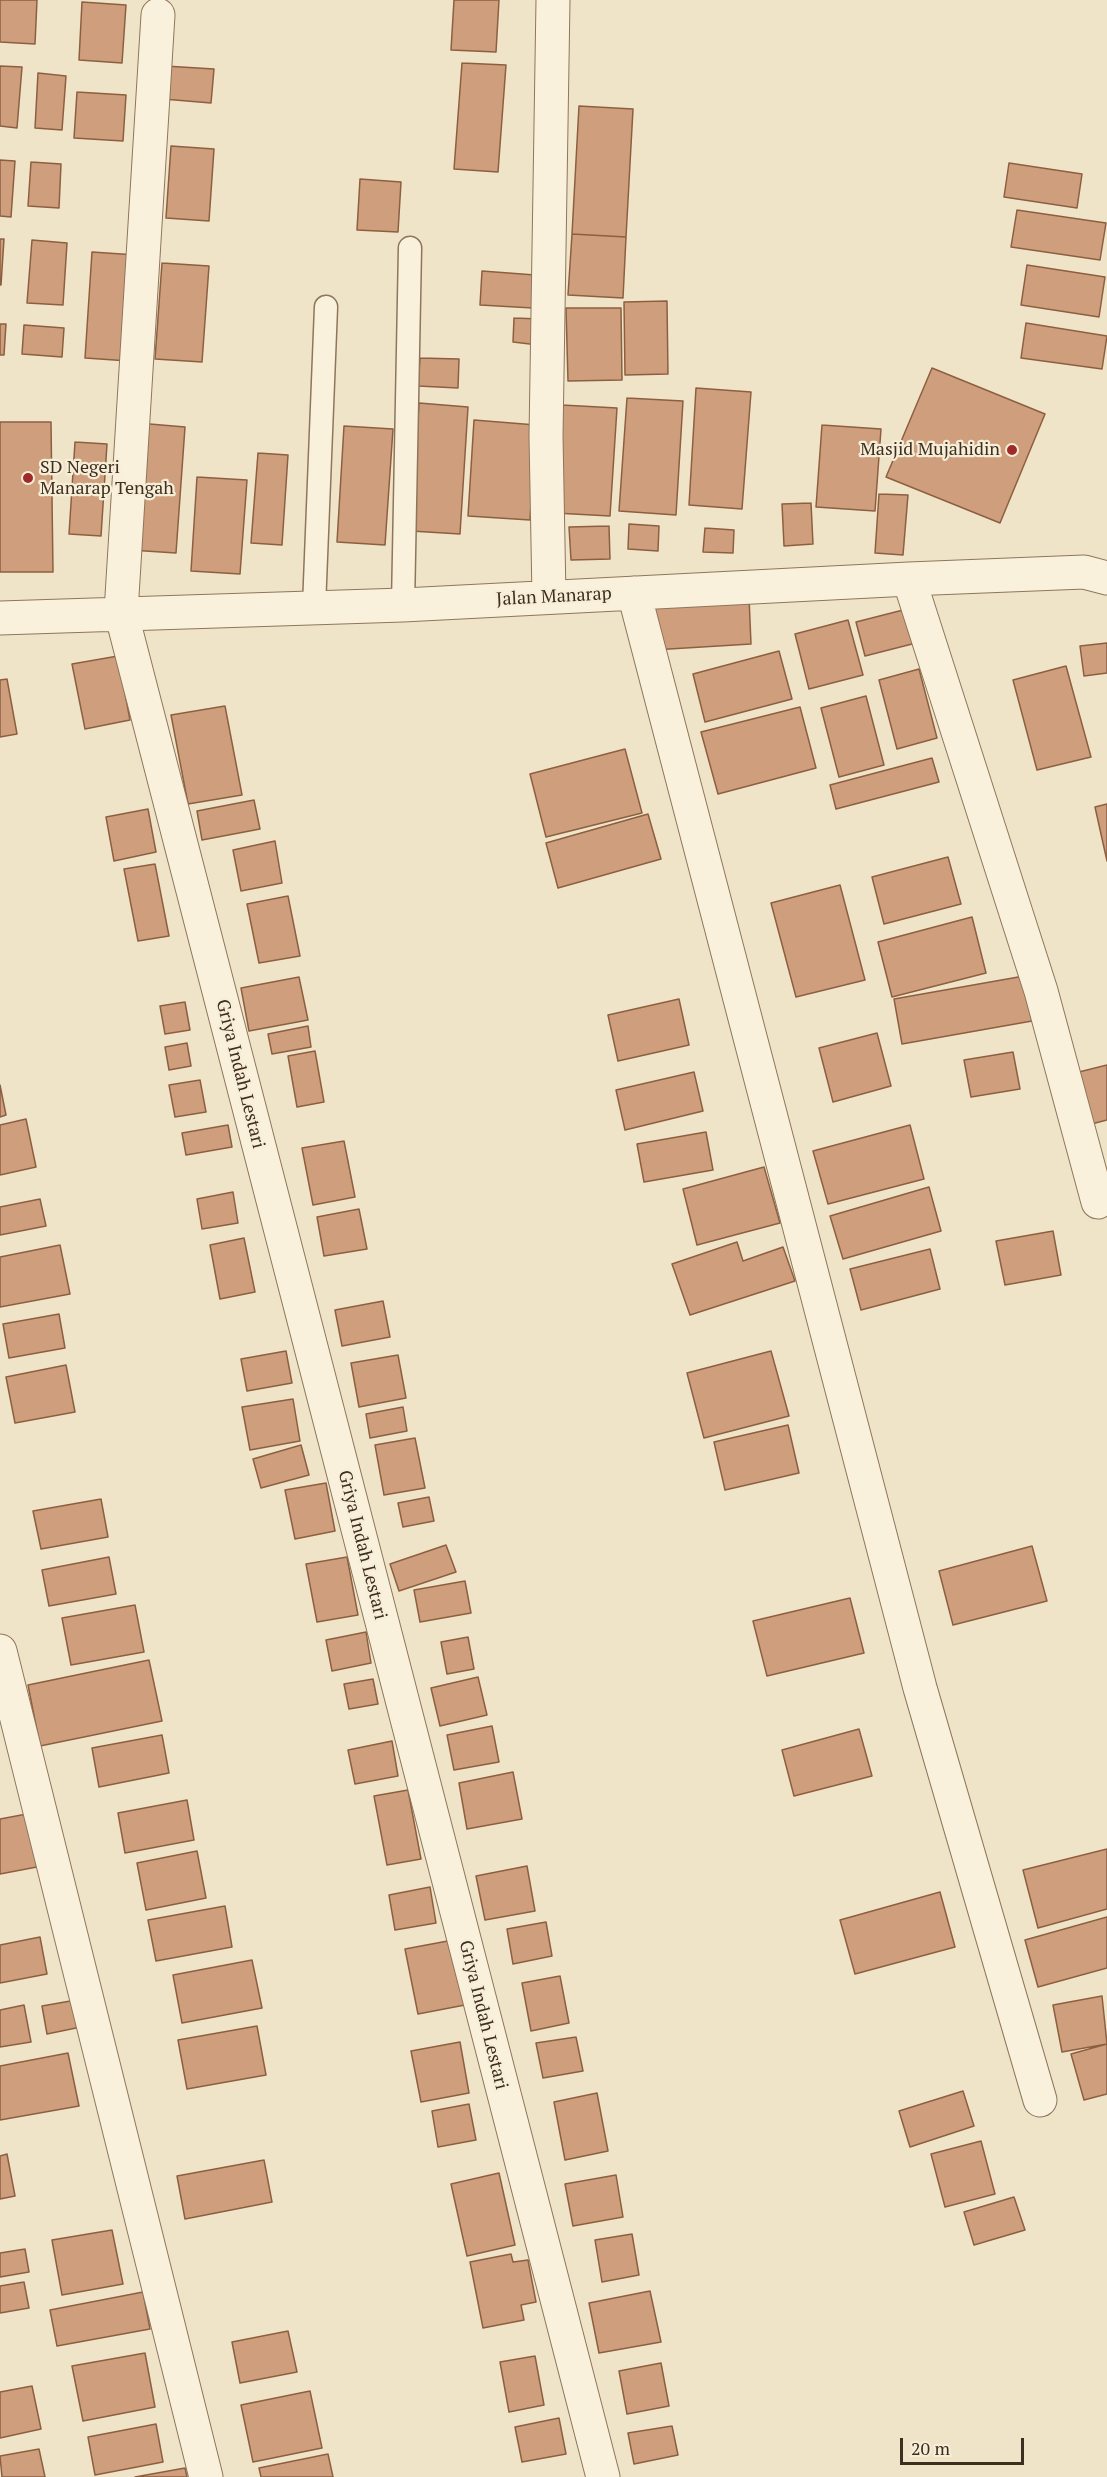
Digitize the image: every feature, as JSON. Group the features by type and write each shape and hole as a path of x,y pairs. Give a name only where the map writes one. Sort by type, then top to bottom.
{"street":[{"path":"549,597 546,436 554,0"},
{"name":"Griya Indah Lestari","path":"159,15 121,612 603,2477"},
{"name":"Jalan Manarap","path":"0,618 121,612 403,605 1084,572 1107,578"},
{"path":"909,579 1041,991 1098,1202"},
{"path":"634,593 920,1688 1040,2100"},
{"path":"0,1651 206,2477"}],"lane":[{"path":"403,605 410,248"},
{"path":"314,607 326,307"}],"building":[{"path":"0,0 37,0 35,44 0,42"},
{"path":"454,0 499,0 496,52 451,50"},
{"path":"82,2 126,5 122,63 79,60"},
{"path":"462,63 506,65 498,172 454,169"},
{"path":"0,66 22,67 17,128 0,126"},
{"path":"165,66 214,69 211,103 163,99"},
{"path":"38,73 66,76 62,130 35,128"},
{"path":"77,92 126,95 123,141 74,138"},
{"path":"579,106 633,109 626,237 572,234"},
{"path":"171,146 214,149 209,221 166,218"},
{"path":"0,160 15,161 11,217 0,216"},
{"path":"31,162 61,164 59,208 28,206"},
{"path":"1009,163 1082,174 1077,208 1004,197"},
{"path":"360,179 401,182 398,232 357,230"},
{"path":"1017,210 1106,223 1100,260 1011,247"},
{"path":"572,234 626,237 623,298 568,295"},
{"path":"0,239 4,239 1,285 0,285"},
{"path":"32,240 67,243 63,305 27,303"},
{"path":"92,252 136,255 129,361 85,358"},
{"path":"162,263 209,266 202,362 155,359"},
{"path":"1027,265 1105,277 1099,317 1021,305"},
{"path":"482,271 535,275 533,308 480,305"},
{"path":"667,301 668,374 625,375 624,302"},
{"path":"566,308 621,308 622,380 568,381"},
{"path":"514,318 540,319 538,345 513,342"},
{"path":"1026,323 1107,336 1102,369 1021,358"},
{"path":"0,324 6,324 4,355 0,355"},
{"path":"24,325 64,328 62,357 22,354"},
{"path":"420,358 459,359 458,388 418,386"},
{"path":"932,368 1045,414 1000,523 886,477"},
{"path":"696,388 751,392 742,509 689,505"},
{"path":"627,398 683,401 676,515 619,511"},
{"path":"419,403 468,407 460,534 411,531"},
{"path":"562,405 617,408 610,516 555,513"},
{"path":"474,420 536,425 530,520 468,516"},
{"name":"SD Negeri Manarap Tengah","path":"0,422 51,422 53,572 0,572"},
{"path":"138,423 185,427 176,553 130,550"},
{"path":"822,425 881,429 875,511 816,507"},
{"path":"344,426 393,429 385,545 337,542"},
{"path":"75,442 107,444 101,536 69,534"},
{"path":"258,453 288,455 282,545 251,543"},
{"path":"197,477 247,480 240,574 191,571"},
{"path":"879,494 908,495 903,555 875,553"},
{"path":"811,503 813,544 784,546 782,504"},
{"path":"629,524 659,526 658,551 628,549"},
{"path":"609,526 610,559 571,560 569,527"},
{"path":"705,528 734,530 733,553 703,552"},
{"path":"749,597 751,644 653,650 650,603"},
{"path":"907,609 916,643 865,656 856,622"},
{"path":"848,620 863,675 809,689 795,634"},
{"path":"1107,643 1107,673 1084,676 1080,646"},
{"path":"779,651 792,699 705,722 693,674"},
{"path":"118,656 130,720 85,729 72,664"},
{"path":"1066,666 1091,757 1037,770 1013,680"},
{"path":"919,669 937,738 897,749 879,680"},
{"path":"7,679 17,734 0,737 0,680"},
{"path":"866,696 884,765 839,777 821,708"},
{"path":"225,706 242,795 188,804 171,715"},
{"path":"800,707 816,768 718,794 701,732"},
{"path":"625,749 642,813 546,837 530,774"},
{"path":"932,758 939,782 836,809 830,785"},
{"path":"254,800 260,829 202,840 197,811"},
{"path":"1107,804 1107,861 1095,807"},
{"path":"148,809 156,852 114,861 106,817"},
{"path":"648,814 661,859 558,888 546,843"},
{"path":"275,841 282,883 241,891 233,850"},
{"path":"948,857 961,904 884,924 872,877"},
{"path":"155,864 169,936 138,941 124,869"},
{"path":"840,885 865,980 796,997 771,903"},
{"path":"288,896 300,956 259,963 247,904"},
{"path":"972,917 986,973 892,997 878,942"},
{"path":"1024,976 1032,1021 902,1044 894,999"},
{"path":"299,977 308,1020 249,1031 241,988"},
{"path":"679,999 689,1045 618,1061 608,1015"},
{"path":"185,1002 190,1030 165,1034 160,1006"},
{"path":"308,1026 311,1047 272,1054 268,1034"},
{"path":"877,1033 891,1086 833,1102 819,1048"},
{"path":"187,1043 191,1066 169,1070 165,1047"},
{"path":"315,1051 324,1102 297,1107 288,1056"},
{"path":"1013,1052 1020,1089 971,1097 964,1060"},
{"path":"1107,1065 1107,1120 1084,1126 1071,1074"},
{"path":"694,1072 703,1111 625,1130 616,1090"},
{"path":"200,1080 206,1112 175,1117 169,1085"},
{"path":"0,1085 6,1115 0,1117"},
{"path":"26,1119 36,1167 0,1175 0,1125"},
{"path":"228,1125 232,1147 186,1155 182,1133"},
{"path":"910,1125 924,1179 828,1204 813,1151"},
{"path":"706,1132 713,1170 644,1182 637,1144"},
{"path":"344,1141 355,1197 313,1205 302,1148"},
{"path":"764,1167 780,1223 697,1245 683,1189"},
{"path":"929,1187 941,1231 843,1259 830,1216"},
{"path":"233,1192 238,1223 202,1229 197,1199"},
{"path":"40,1199 46,1226 0,1235 0,1207"},
{"path":"359,1209 367,1249 324,1256 317,1217"},
{"path":"1053,1231 1061,1275 1005,1285 996,1241"},
{"path":"244,1238 255,1292 220,1299 210,1245"},
{"path":"737,1242 743,1261 783,1247 795,1281 690,1315 672,1264"},
{"path":"60,1245 70,1294 0,1307 0,1257"},
{"path":"930,1249 940,1289 861,1310 850,1269"},
{"path":"383,1301 390,1337 342,1346 335,1310"},
{"path":"59,1314 65,1348 9,1358 3,1324"},
{"path":"286,1351 292,1383 247,1391 241,1359"},
{"path":"771,1351 789,1416 704,1438 687,1373"},
{"path":"398,1355 406,1398 359,1407 351,1363"},
{"path":"66,1365 75,1412 15,1423 6,1377"},
{"path":"293,1399 300,1441 250,1450 242,1407"},
{"path":"403,1407 407,1431 370,1438 366,1414"},
{"path":"788,1425 799,1473 725,1490 714,1442"},
{"path":"415,1438 425,1488 384,1495 375,1445"},
{"path":"301,1445 309,1475 261,1488 253,1459"},
{"path":"326,1483 335,1531 295,1539 285,1490"},
{"path":"429,1497 434,1521 403,1527 398,1503"},
{"path":"101,1499 108,1537 41,1549 33,1511"},
{"path":"446,1545 456,1572 399,1591 390,1564"},
{"path":"1032,1546 1047,1601 953,1625 939,1571"},
{"path":"109,1557 116,1594 49,1606 42,1570"},
{"path":"347,1557 358,1615 317,1622 306,1564"},
{"path":"465,1581 471,1613 420,1622 414,1590"},
{"path":"850,1598 864,1653 767,1676 753,1621"},
{"path":"135,1605 144,1652 71,1665 62,1618"},
{"path":"366,1632 371,1663 332,1671 326,1640"},
{"path":"468,1637 474,1669 447,1674 441,1642"},
{"path":"149,1660 162,1721 40,1746 28,1685"},
{"path":"478,1677 487,1715 440,1726 431,1688"},
{"path":"373,1679 378,1704 349,1709 344,1684"},
{"path":"492,1726 499,1762 454,1770 447,1735"},
{"path":"859,1729 872,1776 794,1796 782,1750"},
{"path":"162,1735 169,1773 99,1787 92,1748"},
{"path":"392,1741 398,1776 355,1784 348,1750"},
{"path":"513,1772 522,1819 467,1829 459,1783"},
{"path":"408,1790 421,1859 387,1865 374,1796"},
{"path":"187,1800 194,1840 125,1853 118,1813"},
{"path":"32,1813 42,1866 0,1874 0,1819"},
{"path":"1107,1849 1107,1909 1038,1928 1023,1870"},
{"path":"197,1851 206,1898 146,1910 137,1863"},
{"path":"527,1866 535,1911 485,1920 476,1876"},
{"path":"430,1887 436,1923 395,1930 389,1895"},
{"path":"940,1892 955,1947 855,1974 840,1920"},
{"path":"225,1906 232,1947 156,1961 148,1920"},
{"path":"1107,1917 1107,1968 1038,1987 1025,1940"},
{"path":"546,1922 552,1956 513,1964 507,1929"},
{"path":"40,1937 47,1974 0,1983 0,1945"},
{"path":"453,1940 465,2005 418,2014 405,1949"},
{"path":"252,1960 262,2008 182,2023 173,1975"},
{"path":"560,1976 569,2023 531,2031 522,1983"},
{"path":"1102,1996 1107,2044 1062,2052 1053,2005"},
{"path":"76,2000 81,2027 47,2034 42,2006"},
{"path":"24,2005 31,2042 0,2047 0,2010"},
{"path":"257,2026 266,2075 187,2089 178,2040"},
{"path":"576,2037 583,2071 543,2078 536,2043"},
{"path":"460,2042 469,2093 421,2102 411,2051"},
{"path":"1107,2044 1107,2094 1084,2100 1071,2054"},
{"path":"68,2053 79,2106 0,2120 0,2066"},
{"path":"963,2091 974,2126 910,2147 899,2111"},
{"path":"597,2093 608,2151 565,2160 554,2102"},
{"path":"469,2104 476,2140 438,2147 432,2111"},
{"path":"981,2141 995,2194 945,2207 931,2154"},
{"path":"7,2154 15,2196 0,2199 0,2156"},
{"path":"264,2160 272,2202 185,2219 177,2176"},
{"path":"499,2173 515,2245 467,2256 451,2184"},
{"path":"616,2175 623,2217 573,2226 565,2184"},
{"path":"1014,2197 1025,2230 974,2245 964,2212"},
{"path":"112,2230 123,2284 62,2295 52,2240"},
{"path":"632,2234 639,2275 602,2282 595,2240"},
{"path":"25,2249 29,2272 0,2277 0,2253"},
{"path":"511,2254 513,2262 528,2260 536,2302 521,2305 524,2320 483,2328 470,2262"},
{"path":"24,2282 29,2308 0,2313 0,2286"},
{"path":"650,2291 661,2342 599,2353 589,2303"},
{"path":"143,2292 150,2329 57,2346 50,2310"},
{"path":"288,2331 297,2372 240,2383 232,2342"},
{"path":"145,2353 155,2407 83,2421 72,2366"},
{"path":"535,2356 544,2405 509,2412 500,2362"},
{"path":"661,2363 669,2406 627,2414 619,2371"},
{"path":"32,2386 41,2429 0,2438 0,2392"},
{"path":"310,2391 322,2448 253,2462 241,2405"},
{"path":"559,2418 566,2454 522,2462 515,2427"},
{"path":"156,2424 163,2462 95,2475 88,2437"},
{"path":"672,2426 678,2455 634,2464 628,2433"},
{"path":"39,2449 45,2477 2,2477 0,2456"},
{"path":"328,2454 333,2477 261,2477 259,2468"},
{"path":"185,2468 187,2477 135,2477"}],"place":[{"name":"Masjid Mujahidin","path":"1012,450"},
{"name":"SD Negeri Manarap Tengah","path":"28,478"}]}
